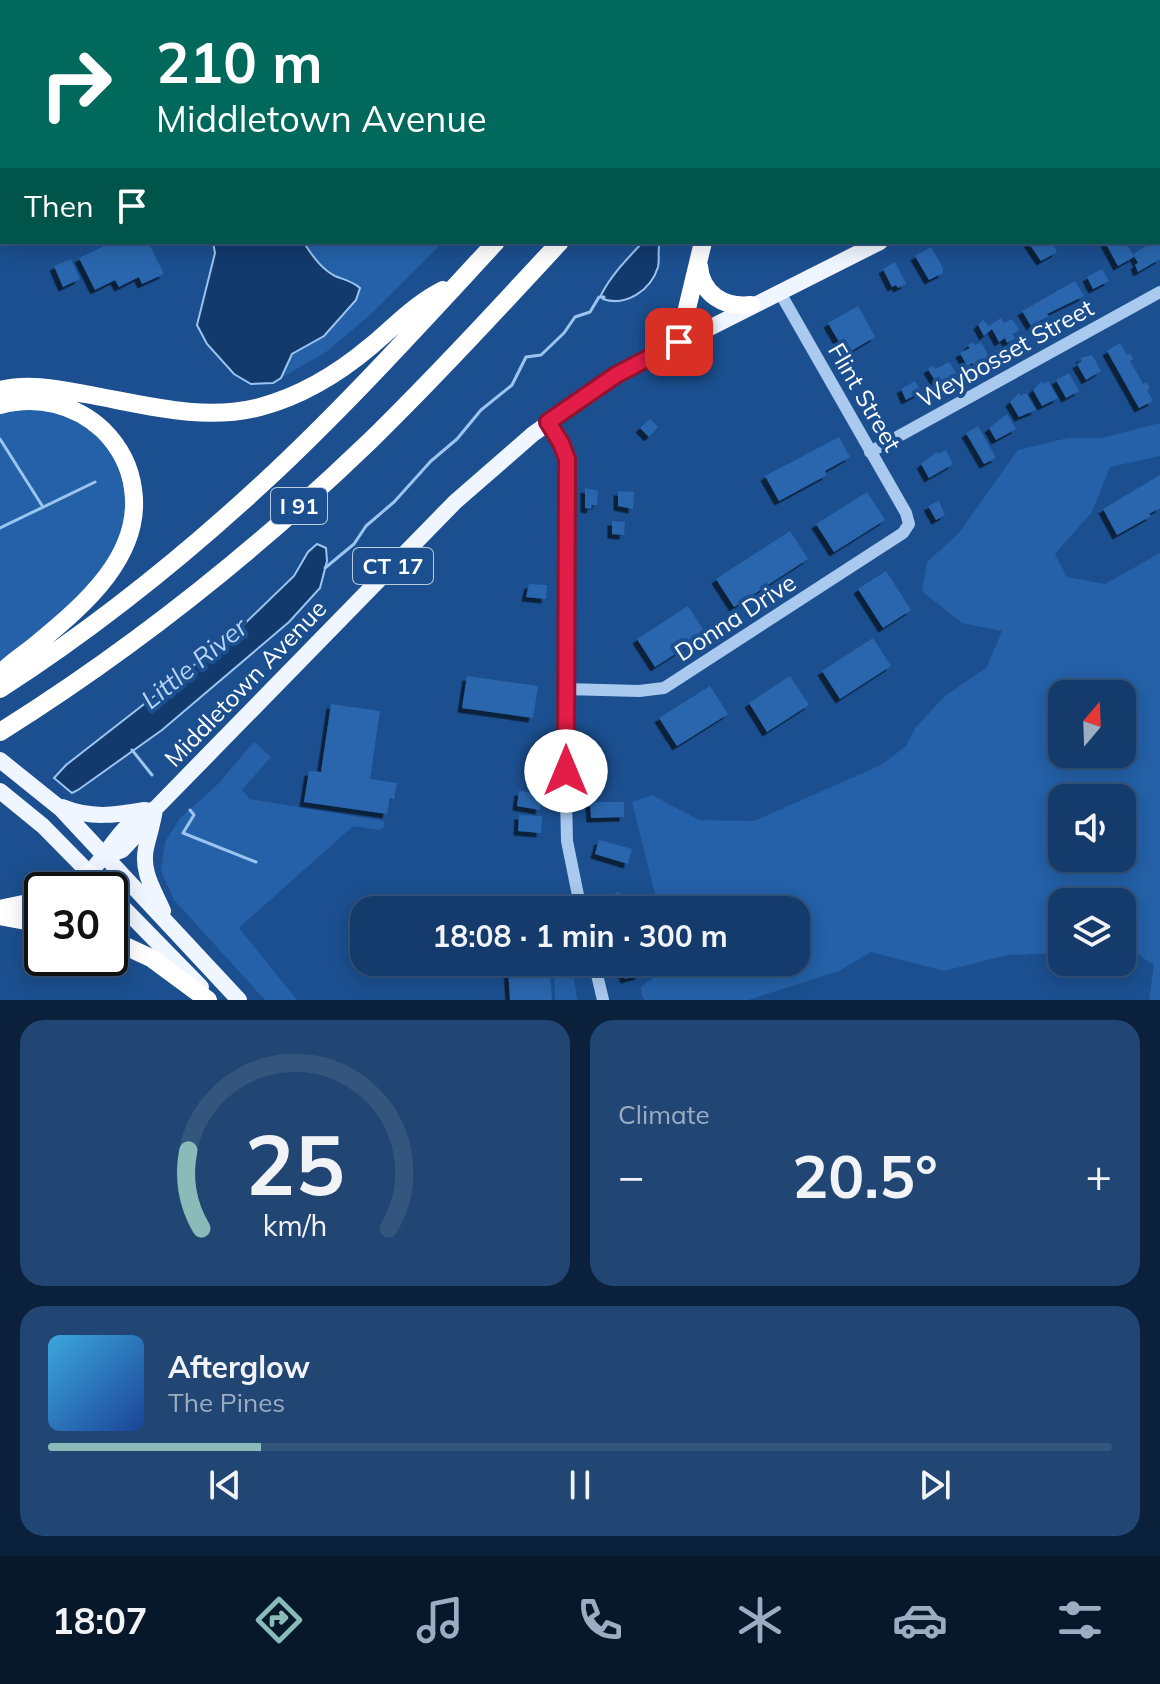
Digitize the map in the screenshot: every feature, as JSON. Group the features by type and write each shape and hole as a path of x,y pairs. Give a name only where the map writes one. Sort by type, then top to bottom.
{"highway":[{"name":"I 91","path":"0,689 104,616 220,521 317,431 494,244"},
{"name":"I 91","path":"2,730 146,631 287,517 396,415 558,244"},
{"path":"679,342 703,244"},
{"path":"698,264 702,283 713,297 731,305 751,305"},
{"path":"0,390 42,387 191,412 220,413 250,409 296,394 326,378 370,347 417,305 457,284"},
{"path":"0,405 43,401 70,408 90,419 107,434 124,458 133,485 135,507 126,546 107,575 59,625 0,674"},
{"path":"0,909 24,904"},
{"path":"0,916 24,921"},
{"path":"128,947 151,958 210,1000"}],"main road":[{"name":"Middletown Avenue","path":"90,872 106,856 113,840 142,814 155,809 455,502 548,422 616,375 876,244"},
{"path":"0,760 51,801 106,856 239,1000"},
{"path":"0,791 43,826 88,872"},
{"path":"51,801 72,811 99,816 155,809 145,865 166,922"},
{"path":"128,913 210,1000"}],"street":[{"name":"Flint Street","path":"779,291 906,513 909,524"},
{"name":"Weybosset Street","path":"870,452 1160,292"},
{"path":"548,422 567,459 567,841 578,896"},
{"name":"Donna Drive","path":"565,689 639,691 664,688 903,533 909,524"},
{"path":"597,976 603,1000"}],"shaded area":[{"path":"213,244 306,244 326,270 360,288 356,300 324,336 292,354 281,378 273,383 251,384 234,374 207,344 197,325 215,253"},
{"path":"441,244 370,315 326,352 281,378 292,354 325,336 352,281 325,268 306,246"},
{"path":"641,244 660,244 658,267 644,289 620,301 603,299 601,295"},
{"path":"30,408 66,415 90,428 100,438 120,473 125,521 118,546 90,584 47,625 0,661 0,413"},
{"path":"1160,423 1160,456 1110,467 1092,512 1055,554 1067,577 1105,584 1160,553 1160,1000 1149,1000 1154,965 1136,953 1136,888 1048,888 1048,954 1007,955 944,971 871,952 839,971 748,1000 645,1000 641,987 656,976 810,976 810,896 656,896 632,802 652,795 699,820 754,821 881,765 906,746 916,727 945,696 987,667 1002,631 962,623 922,591 927,562 959,533 1018,450 1068,438 1102,438"},
{"path":"317,544 326,548 327,561 320,588 289,622 162,730 78,790 72,793 54,778 66,765 234,634 294,576 308,552"},
{"path":"254,742 271,757 242,790 250,799 384,821 384,827 379,830 353,826 239,928 297,1000 265,1000 174,900 161,871 165,842 180,818 218,784"},
{"path":"554,976 574,976 577,1000 555,1000"}],"building":[{"path":"108,244 149,244 164,274 142,284 139,277 119,287 115,280 95,290 79,258"},
{"path":"1029,244 1052,244 1057,252 1041,261"},
{"path":"1106,244 1127,244 1134,257 1118,266"},
{"path":"1150,244 1160,244 1160,259 1138,272 1135,265 1138,263 1133,254"},
{"path":"931,247 943,273 929,280 915,256"},
{"path":"71,259 80,279 63,287 54,266"},
{"path":"895,262 906,284 898,288 896,285 892,287 883,269"},
{"path":"1102,269 1109,281 1093,289 1087,277"},
{"path":"1075,281 1084,296 1047,314 1049,316 1031,326 1022,311"},
{"path":"858,306 875,337 846,354 828,323"},
{"path":"1001,318 1004,323 1012,319 1019,330 1013,334 1015,338 1007,343 1005,338 999,342 992,329 984,336 978,325 983,320 989,326"},
{"path":"973,342 975,345 981,342 989,357 967,366 960,353 970,348 968,345"},
{"path":"1120,343 1127,355 1130,353 1133,359 1130,361 1143,384 1146,382 1150,388 1147,390 1153,401 1139,408 1107,351"},
{"path":"1092,355 1101,371 1086,380 1077,364 1082,361 1080,358"},
{"path":"949,362 956,373 937,384 928,369 933,366 936,369"},
{"path":"1069,373 1079,391 1066,398 1056,380"},
{"path":"915,381 921,392 906,400 901,389"},
{"path":"1042,381 1043,384 1048,381 1058,398 1042,406 1033,390"},
{"path":"1019,393 1020,396 1026,393 1036,410 1019,417 1010,402"},
{"path":"1007,414 1016,429 996,440 989,428"},
{"path":"650,419 658,427 649,437 640,428"},
{"path":"978,426 996,458 984,464 966,433"},
{"path":"839,437 850,457 825,471 827,475 779,501 765,476"},
{"path":"946,450 953,464 929,478 921,464 937,452"},
{"path":"1160,475 1160,508 1117,535 1103,509"},
{"path":"585,488 598,491 597,505 592,505 591,509 585,508"},
{"path":"618,491 634,492 633,509 618,506"},
{"path":"867,492 885,520 834,552 816,524"},
{"path":"939,501 945,515 936,520 928,506"},
{"path":"612,521 625,522 624,535 612,534"},
{"path":"790,531 808,559 734,607 716,579"},
{"path":"886,571 911,610 883,628 858,589"},
{"path":"529,584 547,585 546,599 526,597"},
{"path":"688,606 706,634 655,667 637,639"},
{"path":"873,638 891,666 840,699 822,671"},
{"path":"467,676 538,686 533,718 462,708"},
{"path":"790,676 809,705 767,732 749,703"},
{"path":"710,686 728,714 677,746 659,718"},
{"path":"331,704 380,711 370,779 397,783 387,814 304,802 309,771 321,772"},
{"path":"519,791 542,794 540,810 517,806"},
{"path":"590,802 624,802 624,817 591,818"},
{"path":"519,815 542,816 541,833 518,831"},
{"path":"599,840 632,849 628,864 595,854"},
{"path":"509,976 550,976 552,1000 510,1000"}],"waterway":[{"path":"325,568 354,544 366,526 457,439 481,410 512,385 526,357 541,355 564,333 575,317 590,312 599,297 604,297"},
{"path":"0,439 43,507"},
{"path":"0,528 95,482"},
{"path":"132,750 152,775"},
{"path":"190,810 194,815 183,833 256,862"}],"route":[{"path":"566,771 567,459 548,422 616,375 679,342"}],"water label":[{"name":"Little River","path":"194,663"}]}
